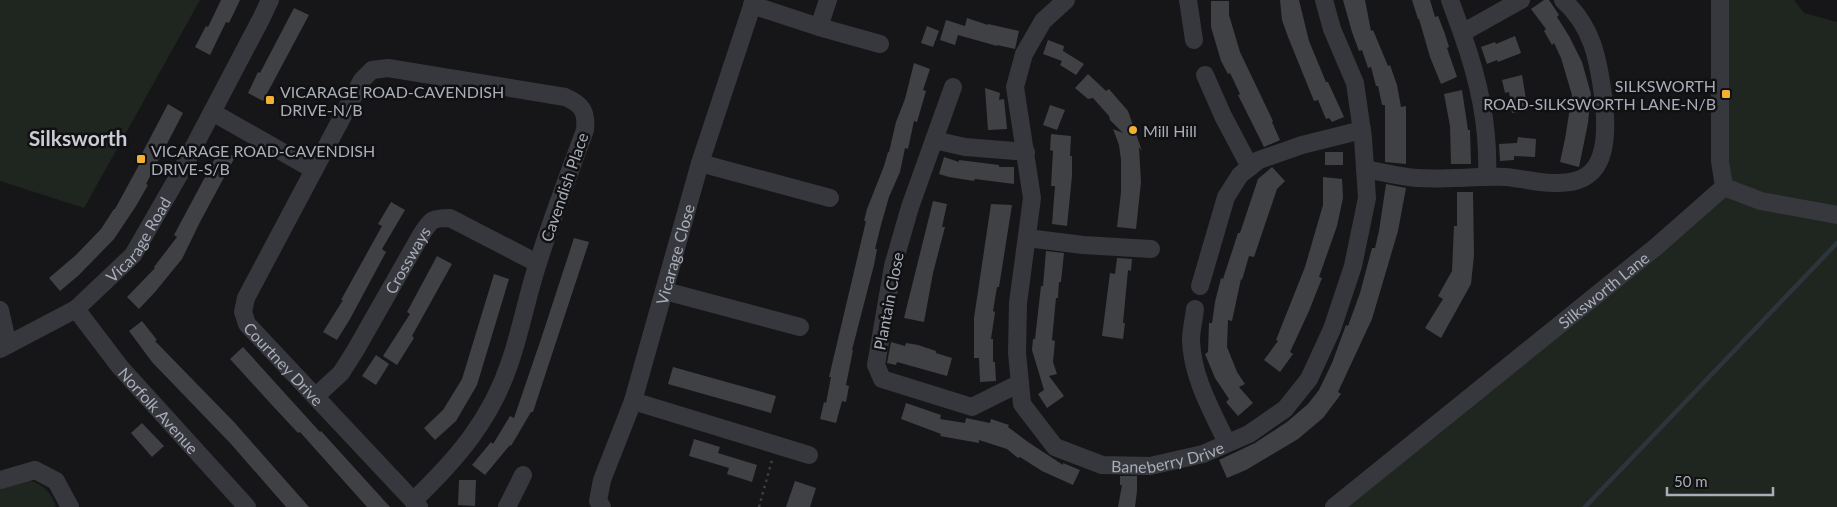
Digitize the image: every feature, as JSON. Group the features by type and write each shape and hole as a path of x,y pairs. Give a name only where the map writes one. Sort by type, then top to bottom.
{"street":[{"name":"Vicarage Road","path":"4,347 76,309 133,255 262,19 270,0"},
{"path":"819,27 828,0"},
{"name":"Baneberry Drive","path":"1066,0 1043,21 1024,54 1015,87 1032,198 1018,302 1017,354 1022,404 1055,447 1102,465 1150,466 1202,454 1249,434 1285,409 1309,378 1332,329 1353,266 1366,198 1362,130 1355,83 1332,30 1324,0"},
{"path":"1188,0 1194,40"},
{"path":"1450,0 1477,76 1483,105 1487,142 1487,177"},
{"path":"1462,33 1521,0"},
{"path":"1365,169 1417,178 1507,177 1556,184 1580,180 1591,173 1600,160 1605,140 1600,72 1591,38 1575,10 1563,0"},
{"path":"1720,0 1720,161 1724,187 1761,201 1837,215"},
{"path":"753,2 819,27 880,44"},
{"name":"Vicarage Close","path":"602,507 598,501 602,480 633,401 700,162 753,2"},
{"name":"Cavendish Place","path":"314,170 362,80 372,70 388,68 565,97 575,101 584,109 585,130 538,263 510,363 492,404 469,442 416,504"},
{"path":"1204,75 1250,167"},
{"name":"Plantain Close","path":"953,87 910,207 893,266 876,365 882,379 972,407 1020,383"},
{"path":"212,112 314,170"},
{"path":"1200,286 1226,196 1240,175 1259,160 1302,145 1362,130"},
{"path":"934,140 965,147 1026,152"},
{"path":"700,162 830,198"},
{"name":"Courtney Drive","path":"314,170 246,298 243,312 248,324 416,504"},
{"name":"Silksworth Lane","path":"1334,507 1656,246 1724,187"},
{"name":"Crossways","path":"316,396 341,373 421,235 429,223 436,218 450,218 538,263"},
{"path":"1027,238 1083,245 1151,249"},
{"path":"665,291 800,326"},
{"name":"Norfolk Avenue","path":"76,309 120,367 247,507"},
{"path":"1195,309 1191,339 1194,369 1227,443"},
{"path":"0,310 4,347"},
{"path":"633,401 809,454"},
{"path":"0,480 35,470 56,481 70,507"},
{"path":"507,507 523,475"}],"path":[{"path":"759,507 777,445"}],"shaded area":[{"path":"0,0 200,0 84,208 0,181"},
{"path":"1720,0 1794,0 1804,13 1837,22 1837,507 1334,507 1724,187"},
{"path":"29,480 39,484 46,490 52,497 56,507 0,507 0,488"}],"building":[{"path":"221,0 240,0 229,23 226,22 210,55 195,47 206,26 208,27"},
{"path":"1280,0 1299,0 1309,41 1326,82 1328,82 1344,117 1332,122 1329,118 1326,119 1318,100 1314,101 1282,20"},
{"path":"1343,0 1365,0 1371,31 1373,30 1388,66 1390,65 1397,85 1401,107 1406,106 1406,164 1385,162 1385,105 1382,105 1371,67 1368,68 1362,50 1359,51"},
{"path":"1412,0 1430,0 1435,17 1438,16 1445,34 1449,47 1447,48 1457,77 1441,84 1430,57"},
{"path":"1544,0 1549,0 1559,15 1557,17 1582,62 1591,94 1588,123 1579,167 1560,162 1572,95 1561,58 1554,43 1552,45 1544,31 1546,29 1531,9"},
{"path":"1211,1 1229,1 1229,15 1240,52 1280,140 1264,147 1238,95 1240,94 1230,73 1228,74 1221,61 1211,27"},
{"path":"294,8 309,15 263,101 248,93"},
{"path":"967,18 988,25 1019,31 1015,49 958,35 955,45 940,40 946,20 965,26"},
{"path":"927,26 939,31 933,47 921,43"},
{"path":"1515,36 1521,53 1487,64 1481,47 1495,42 1496,44"},
{"path":"1048,40 1064,46 1063,51 1084,64 1076,75 1060,65 1062,61 1043,54"},
{"path":"914,63 930,69 923,90 926,91 917,122 914,121 908,149 905,148 900,172 889,197 881,225 875,249 877,249 874,265 852,350 846,385 849,386 846,402 842,401 836,423 820,419 824,402 826,403 831,377 829,377 866,221 864,221 867,209 889,152"},
{"path":"1088,74 1106,91 1109,89 1128,111 1142,151 1139,147 1141,182 1136,229 1117,227 1121,192 1121,160 1119,145 1113,129 1123,133 1093,98 1088,99 1075,88"},
{"path":"1522,75 1528,111 1512,113 1509,92 1505,93 1502,80"},
{"path":"985,88 1000,93 999,100 1004,99 1007,129 988,130"},
{"path":"1462,90 1468,130 1470,130 1471,164 1451,164 1450,126 1444,94"},
{"path":"168,104 183,113 136,206 114,239 79,275 60,291 49,278 76,255 101,229 115,209 139,165 137,163"},
{"path":"1050,105 1065,110 1057,130 1043,125"},
{"path":"1051,134 1071,136 1072,176 1067,226 1052,224 1055,186 1051,186 1053,151 1050,150"},
{"path":"1518,137 1536,139 1535,157 1514,156 1514,160 1500,161 1499,144 1517,143"},
{"path":"220,149 235,157 182,259 139,309 127,297 155,268 177,237 174,235"},
{"path":"1325,152 1343,152 1343,165 1325,165"},
{"path":"944,157 959,162 959,160 999,165 999,167 1014,167 1014,184 975,179 974,181 939,174"},
{"path":"1272,167 1285,181 1277,189 1254,257 1249,256 1241,279 1232,321 1228,320 1227,347 1237,372 1245,384 1239,387 1253,403 1238,416 1226,402 1229,399 1215,378 1205,354 1208,352 1209,323 1212,323 1221,278 1223,279 1258,179"},
{"path":"1323,177 1342,179 1343,198 1337,226 1319,277 1322,278 1290,352 1293,354 1280,372 1264,360 1278,341 1276,340 1305,267 1323,205"},
{"path":"1386,184 1406,188 1398,231 1372,319 1338,392 1341,394 1323,418 1298,439 1246,470 1227,478 1219,460 1255,443 1287,422 1308,404 1319,390 1332,363 1346,325 1348,326 1360,293 1372,248 1375,248"},
{"path":"1457,192 1473,192 1474,255 1471,284 1441,338 1425,328 1443,299 1438,296 1452,271 1454,226 1457,226"},
{"path":"933,201 947,204 942,227 945,227 933,273 924,322 904,318"},
{"path":"391,202 405,210 382,249 386,252 337,340 323,332 343,300 341,300 382,226 378,224"},
{"path":"991,204 1012,205 999,287 997,287 993,311 995,312 991,339 993,339 993,362 995,362 996,381 980,382 979,358 974,358 974,318"},
{"path":"574,238 589,242 533,412 531,412 511,446 485,475 472,465 491,442 493,444 510,416 514,418"},
{"path":"1046,251 1064,253 1061,282 1059,282 1058,298 1056,298 1052,340 1055,341 1053,362 1057,374 1049,376 1064,396 1047,408 1038,394 1044,390 1032,350 1041,286 1043,286"},
{"path":"437,256 452,264 412,336 414,338 397,365 383,356 410,314 407,312"},
{"path":"1117,258 1132,259 1131,271 1128,270 1123,339 1102,336 1110,273 1115,274"},
{"path":"494,274 509,279 477,385 456,421 435,440 424,428 443,410 462,379"},
{"path":"142,321 157,340 155,341 234,422 309,507 286,507 231,444 152,362 129,331"},
{"path":"891,342 905,346 906,343 918,345 952,358 947,376 897,362 896,365 887,363"},
{"path":"243,347 390,507 367,507 300,432 298,433 271,404 230,359"},
{"path":"376,355 389,364 376,385 362,376"},
{"path":"673,367 776,396 771,413 668,384"},
{"path":"906,403 941,415 940,419 965,423 966,418 990,423 991,419 1009,425 1008,427 1028,442 1063,465 1063,463 1080,470 1073,485 1042,471 1020,457 1018,458 1007,449 979,440 979,443 940,436 941,434 901,419"},
{"path":"142,423 164,446 152,457 131,433"},
{"path":"694,439 720,447 718,453 757,465 752,482 727,474 729,468 689,456"},
{"path":"1120,476 1137,476 1135,507 1118,507 1122,485 1120,485"},
{"path":"459,480 476,480 475,506 458,505"},
{"path":"795,481 816,488 810,507 786,507"}],"waterway":[{"path":"1585,507 1837,243"}],"place":[{"name":"SILKSWORTH ROAD-SILKSWORTH LANE-N/B","path":"1726,94"},
{"name":"VICARAGE ROAD-CAVENDISH DRIVE-N/B","path":"270,100"},
{"name":"Mill Hill","path":"1133,130"},
{"name":"VICARAGE ROAD-CAVENDISH DRIVE-S/B","path":"141,159"}],"district":[{"name":"Silksworth","path":"78,137"}]}
